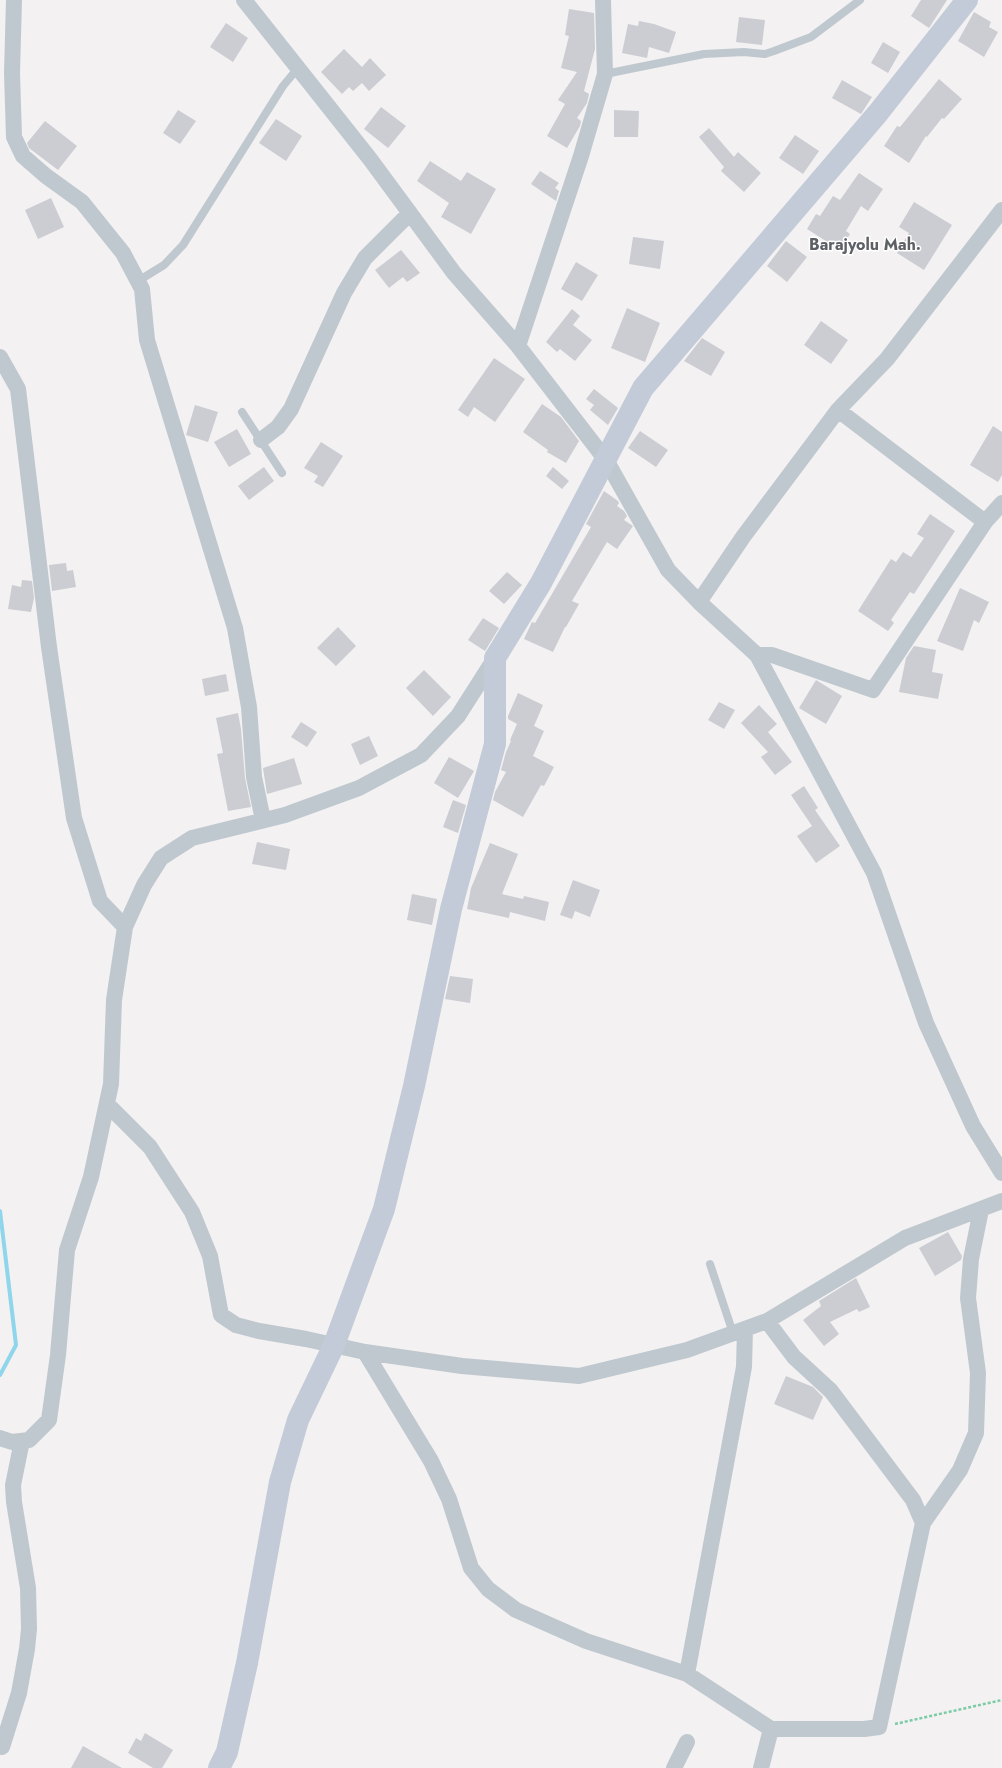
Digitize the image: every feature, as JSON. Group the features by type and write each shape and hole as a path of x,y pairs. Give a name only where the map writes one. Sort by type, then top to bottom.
{"street":[{"path":"14,0 12,73 14,137 23,156 46,176 82,202 123,252 142,289 147,340 235,628 249,707 254,777 263,820"},
{"path":"244,0 370,159 454,273 518,346 606,460 668,570 699,602 757,656 874,873 926,1023 973,1126 1002,1172"},
{"path":"518,346 581,156 604,74 603,0"},
{"path":"2,1747 19,1694 29,1629 28,1588 14,1502 11,1440 29,1440 49,1420 58,1355 67,1250 91,1177 111,1084 114,1000 125,927 144,885 161,858 192,838 285,815 359,788 421,755 458,716 541,583 643,388 878,113 967,0"},
{"path":"699,602 743,537 838,410 887,359 1002,210"},
{"path":"261,440 278,427 291,409 344,293 365,258 410,213"},
{"path":"0,357 18,389 49,647 74,818 100,901 125,927"},
{"path":"838,410 985,522"},
{"path":"757,656 772,655 873,690 985,522 1002,503"},
{"path":"219,1768 227,1752 247,1663 280,1482 298,1420 334,1345 384,1209 414,1086 451,909 495,744 495,658"},
{"path":"107,1104 150,1147 192,1212 210,1256 221,1315 236,1325 259,1331 365,1352 462,1366 579,1376 687,1350 767,1321 905,1238 1002,1201"},
{"path":"365,1352 430,1461 449,1499 471,1568 488,1589 516,1610 586,1641 687,1674 771,1729 864,1729 879,1727 923,1523 960,1470 976,1433 978,1373 968,1298 971,1259 981,1210"},
{"path":"767,1321 794,1357 831,1391 913,1500 923,1523"},
{"path":"687,1674 744,1366 739,1331"},
{"path":"761,1768 771,1729"},
{"path":"674,1768 687,1742"}],"lane":[{"path":"604,74 704,54 744,52 765,54 779,50 811,37 860,0"},
{"path":"138,281 164,265 183,245 283,86 298,68"},
{"path":"242,412 282,473"},
{"path":"710,1264 739,1331"}],"path":[{"path":"879,1727 1002,1700"}],"building":[{"path":"921,0 947,0 929,28 911,16"},
{"path":"569,9 594,13 595,49 584,91 589,94 587,103 577,118 581,121 580,126 567,148 547,136 565,104 558,100 577,72 561,68 569,36 565,35"},
{"path":"974,12 991,22 989,27 998,32 984,57 958,41"},
{"path":"739,17 765,20 762,45 736,42"},
{"path":"639,21 654,24 676,32 669,53 649,47 647,58 622,53 628,24 638,26"},
{"path":"226,23 248,38 233,62 210,47"},
{"path":"883,42 900,52 888,73 871,63"},
{"path":"344,49 362,67 370,58 386,75 369,91 362,83 353,91 349,87 342,94 321,72"},
{"path":"939,79 962,99 944,119 942,118 927,137 926,136 909,163 884,146 897,126 900,127"},
{"path":"842,80 872,97 861,114 832,98"},
{"path":"381,107 406,126 388,148 364,129"},
{"path":"178,110 196,121 180,144 163,133"},
{"path":"614,110 639,111 638,137 614,137"},
{"path":"276,119 302,136 286,161 259,143"},
{"path":"45,121 77,146 58,170 29,148 27,143"},
{"path":"709,128 734,157 738,152 761,173 744,192 721,171 724,167 699,137"},
{"path":"795,135 819,151 803,174 779,158"},
{"path":"430,161 461,181 467,172 496,189 471,234 441,217 449,203 417,181"},
{"path":"540,171 559,183 555,188 559,191 556,201 531,184"},
{"path":"859,173 883,189 868,211 861,206 846,231 850,234 840,250 807,229 816,214 820,216 833,196 840,200"},
{"path":"51,198 64,227 38,239 25,210"},
{"path":"914,202 952,225 924,270 897,253 909,233 899,227"},
{"path":"633,237 664,241 660,269 629,264"},
{"path":"786,241 807,257 787,282 767,266"},
{"path":"401,250 420,273 407,282 403,277 389,288 375,270"},
{"path":"576,262 598,275 582,301 561,289"},
{"path":"627,308 660,323 645,362 611,348"},
{"path":"572,309 580,316 573,325 592,340 575,361 560,349 557,352 546,342"},
{"path":"821,321 848,340 831,364 804,345"},
{"path":"702,338 725,352 711,376 684,361"},
{"path":"494,358 525,379 495,422 474,407 468,417 458,410"},
{"path":"594,389 618,408 608,425 590,410 594,405 586,399"},
{"path":"542,404 561,417 579,441 566,463 547,452 548,450 523,432"},
{"path":"195,405 218,412 208,442 186,435"},
{"path":"993,426 1002,432 1002,475 998,482 970,465"},
{"path":"237,429 251,454 229,467 214,442"},
{"path":"640,431 668,450 656,467 628,448"},
{"path":"321,442 343,456 323,487 314,482 318,476 304,468"},
{"path":"264,467 274,481 249,500 238,486"},
{"path":"553,467 569,481 562,489 546,476"},
{"path":"604,491 618,501 619,503 617,506 624,511 627,516 624,520 633,526 617,549 607,542 572,601 579,604 565,627 553,652 524,639 532,622 535,623 591,527 586,524"},
{"path":"930,514 955,531 914,594 910,592 891,620 894,623 888,631 858,611 891,559 896,562 903,552 911,557 924,538 917,534"},
{"path":"66,563 67,571 73,570 76,587 52,591 49,565"},
{"path":"507,572 522,585 504,604 489,591"},
{"path":"22,580 32,581 34,598 31,612 8,609 12,585 21,587"},
{"path":"960,588 989,602 979,623 974,620 963,651 937,641"},
{"path":"483,618 499,628 485,651 468,640"},
{"path":"338,627 356,646 336,666 317,648"},
{"path":"914,646 936,650 932,672 943,674 938,699 899,692 906,658"},
{"path":"424,670 451,697 433,716 406,688"},
{"path":"226,674 229,691 205,696 202,679"},
{"path":"816,680 842,696 826,724 799,708"},
{"path":"518,693 543,705 534,726 544,731 533,756 554,767 544,786 541,785 523,817 493,800 495,792 506,772 501,770 511,741 510,740 517,724 508,719 508,716"},
{"path":"719,702 735,710 724,729 708,720"},
{"path":"759,705 777,724 768,732 792,762 775,775 761,757 768,752 741,723"},
{"path":"238,713 241,729 245,778 251,807 228,811 217,754 223,753 216,718"},
{"path":"301,722 317,732 307,747 291,737"},
{"path":"369,736 378,756 360,765 351,744"},
{"path":"449,757 474,771 458,798 434,783"},
{"path":"294,758 302,784 267,794 263,768"},
{"path":"804,786 818,808 815,810 840,846 816,863 797,836 812,826 791,795"},
{"path":"453,800 466,805 458,833 443,827"},
{"path":"257,842 290,849 286,870 252,864"},
{"path":"490,843 518,854 502,894 523,899 524,896 549,902 545,921 510,912 509,918 467,909 471,888"},
{"path":"573,880 600,890 590,917 575,911 572,919 560,915"},
{"path":"412,894 437,899 432,925 407,920"},
{"path":"450,976 473,979 470,1003 445,999"},
{"path":"948,1232 962,1256 961,1260 935,1276 919,1248"},
{"path":"856,1278 870,1307 859,1312 857,1309 830,1322 839,1334 824,1346 803,1320 821,1306 819,1301"},
{"path":"786,1376 813,1387 823,1397 813,1420 774,1404"},
{"path":"145,1733 173,1750 162,1768 153,1768 128,1753 136,1738 141,1741"},
{"path":"83,1746 122,1768 71,1768"}],"waterway":[{"path":"0,1211 16,1345 0,1375"}],"district":[{"name":"Barajyolu Mah.","path":"865,244"}]}
